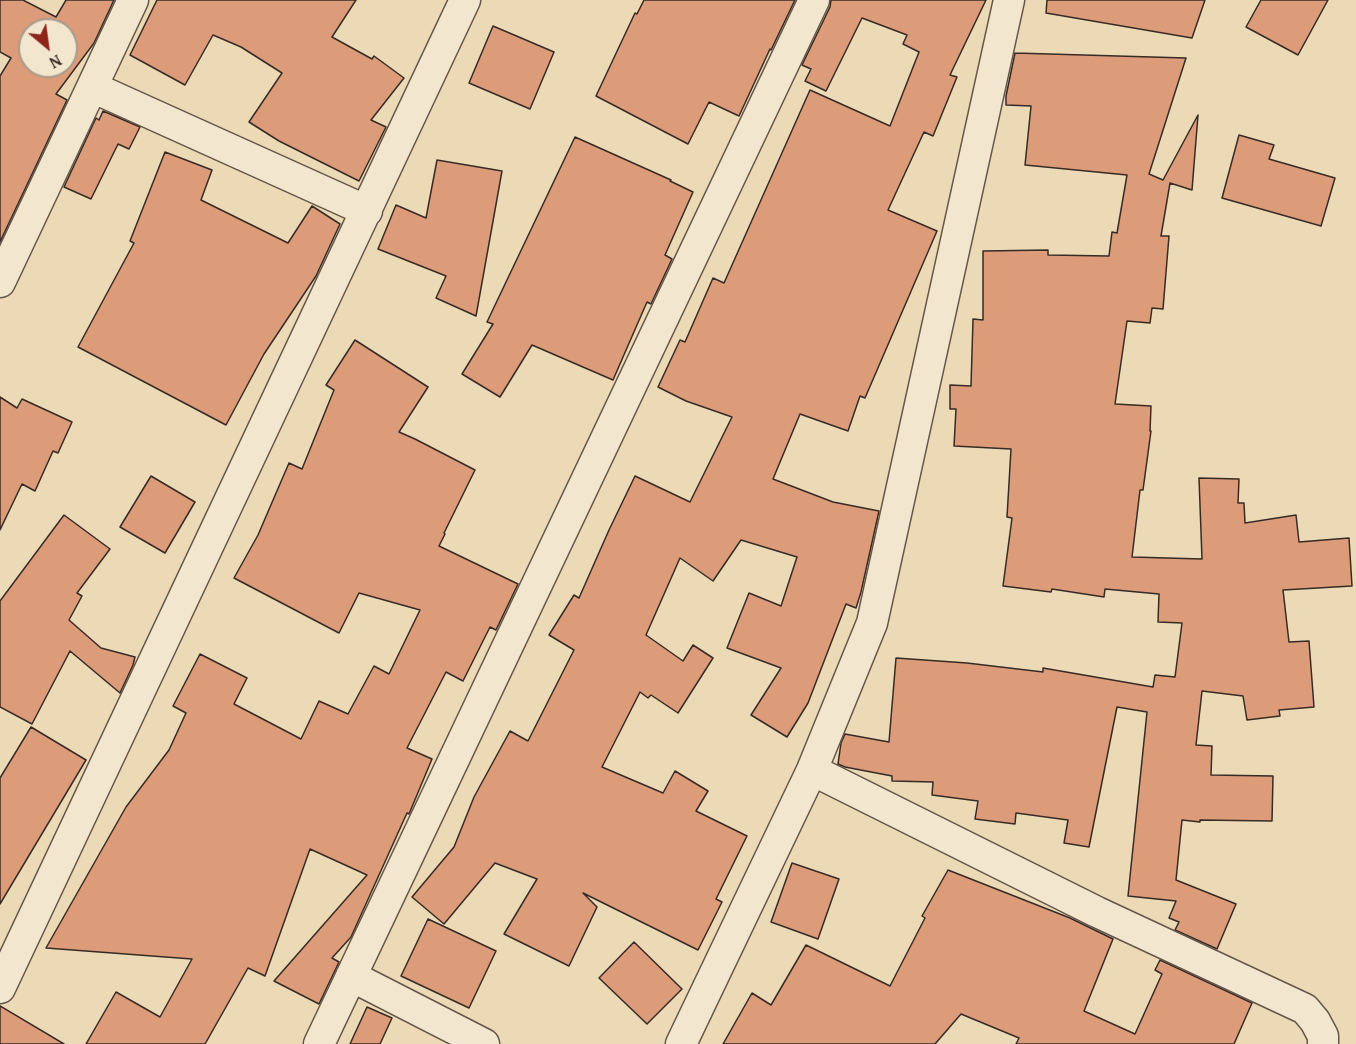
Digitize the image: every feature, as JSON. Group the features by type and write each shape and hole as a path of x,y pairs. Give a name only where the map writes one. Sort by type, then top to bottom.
{"street":[{"path":"0,282 133,0"},
{"path":"0,988 465,0"},
{"path":"319,1044 814,0"},
{"path":"681,1044 812,770 872,623 1009,0"},
{"path":"92,87 367,211"},
{"path":"812,770 1097,912 1305,1009 1316,1022 1323,1036 1323,1044"},
{"path":"351,976 484,1044"}],"building":[{"path":"0,0 23,0 56,17 66,0 114,0 94,43 78,64 78,18 18,18 18,78 68,78 56,94 67,100 0,242 0,76 11,58 0,52"},
{"path":"157,0 356,0 332,37 372,59 374,56 404,78 371,120 386,127 359,181 279,141 249,122 282,73 241,47 213,35 185,85 130,55"},
{"path":"644,0 795,0 739,116 709,102 688,144 596,96 635,13 637,14"},
{"path":"831,0 986,0 950,75 957,77 933,136 924,132 888,210 937,231 865,398 860,396 848,431 800,414 773,479 833,502 879,511 856,608 846,604 808,703 787,737 751,715 781,668 727,648 749,593 781,606 797,557 741,540 713,581 680,558 646,635 683,661 693,645 713,658 678,713 651,695 648,698 640,692 602,767 663,793 675,771 708,791 696,811 747,836 716,899 722,902 698,950 583,893 597,907 569,966 504,934 537,879 495,863 444,924 412,897 454,847 474,797 510,731 528,741 574,650 549,635 574,595 579,598 635,476 690,502 732,417 686,401 658,387 680,340 685,342 713,278 724,283 810,90 890,126 919,52 903,44 907,35 862,18 826,91 805,81 811,69 802,65 830,7"},
{"path":"1047,0 1205,0 1192,38 1046,13"},
{"path":"1261,0 1328,0 1298,55 1246,27"},
{"path":"493,26 554,52 530,109 469,83"},
{"path":"1015,53 1186,58 1149,174 1163,180 1198,115 1192,190 1170,183 1161,236 1169,236 1163,309 1152,308 1150,323 1127,321 1115,404 1151,406 1151,431 1143,490 1140,490 1132,557 1202,559 1199,478 1239,479 1238,503 1244,503 1245,523 1296,515 1299,542 1349,538 1352,586 1283,590 1289,642 1309,641 1314,707 1279,710 1280,716 1247,720 1243,696 1202,691 1196,745 1212,746 1211,775 1273,776 1272,821 1182,820 1176,880 1236,904 1217,949 1175,930 1179,922 1169,918 1176,901 1128,896 1147,712 1117,707 1089,847 1064,843 1068,820 1016,813 1015,824 975,819 978,801 932,795 933,782 892,781 892,776 838,764 841,743 845,734 889,742 896,658 1043,672 1043,668 1153,687 1155,675 1175,677 1182,623 1158,622 1159,594 1105,589 1104,597 1052,589 1051,592 1003,586 1012,518 1007,517 1011,449 954,446 956,409 950,409 950,385 971,386 973,319 983,320 983,251 1048,250 1048,255 1109,256 1112,232 1117,233 1127,175 1025,165 1031,106 1006,105"},
{"path":"103,111 140,127 129,149 118,144 91,199 64,187 96,118 99,120"},
{"path":"1239,135 1274,145 1269,159 1335,178 1321,226 1222,198"},
{"path":"575,137 693,192 665,255 672,259 651,304 647,302 613,380 532,345 500,397 462,374 493,324 487,322"},
{"path":"165,152 212,170 201,200 288,243 312,206 340,224 316,276 264,354 226,425 78,347 134,243 130,241"},
{"path":"437,160 502,171 476,316 436,298 446,276 378,249 396,205 426,218"},
{"path":"355,340 428,387 399,432 475,470 439,546 518,584 496,630 490,627 463,681 446,672 407,748 432,759 409,814 407,813 351,937 332,958 339,962 319,1004 274,981 367,875 310,849 265,976 248,968 205,1044 86,1044 116,992 160,1017 192,959 46,948 126,807 169,750 186,713 173,706 200,654 247,678 234,704 301,739 319,701 348,714 374,666 389,674 420,610 359,593 339,633 234,578 258,535 289,463 302,469 334,390 326,385"},
{"path":"0,397 17,408 22,399 72,422 58,453 53,451 35,491 22,484 0,530"},
{"path":"151,476 195,502 165,553 120,527"},
{"path":"64,515 110,549 77,593 82,596 69,620 101,648 135,657 120,693 70,651 32,724 0,707 0,601"},
{"path":"31,727 86,760 0,904 0,778"},
{"path":"792,863 839,879 818,939 771,922"},
{"path":"948,870 1070,918 1113,939 1084,1011 1135,1034 1162,974 1155,970 1160,960 1252,1003 1234,1044 1016,1044 1019,1038 961,1014 935,1044 723,1044 752,993 771,1005 806,945 890,986 925,918 922,916"},
{"path":"428,919 496,951 469,1008 401,976"},
{"path":"634,942 682,989 647,1024 599,978"},
{"path":"0,1006 64,1044 0,1044"},
{"path":"367,1007 392,1018 380,1044 350,1044"}]}
